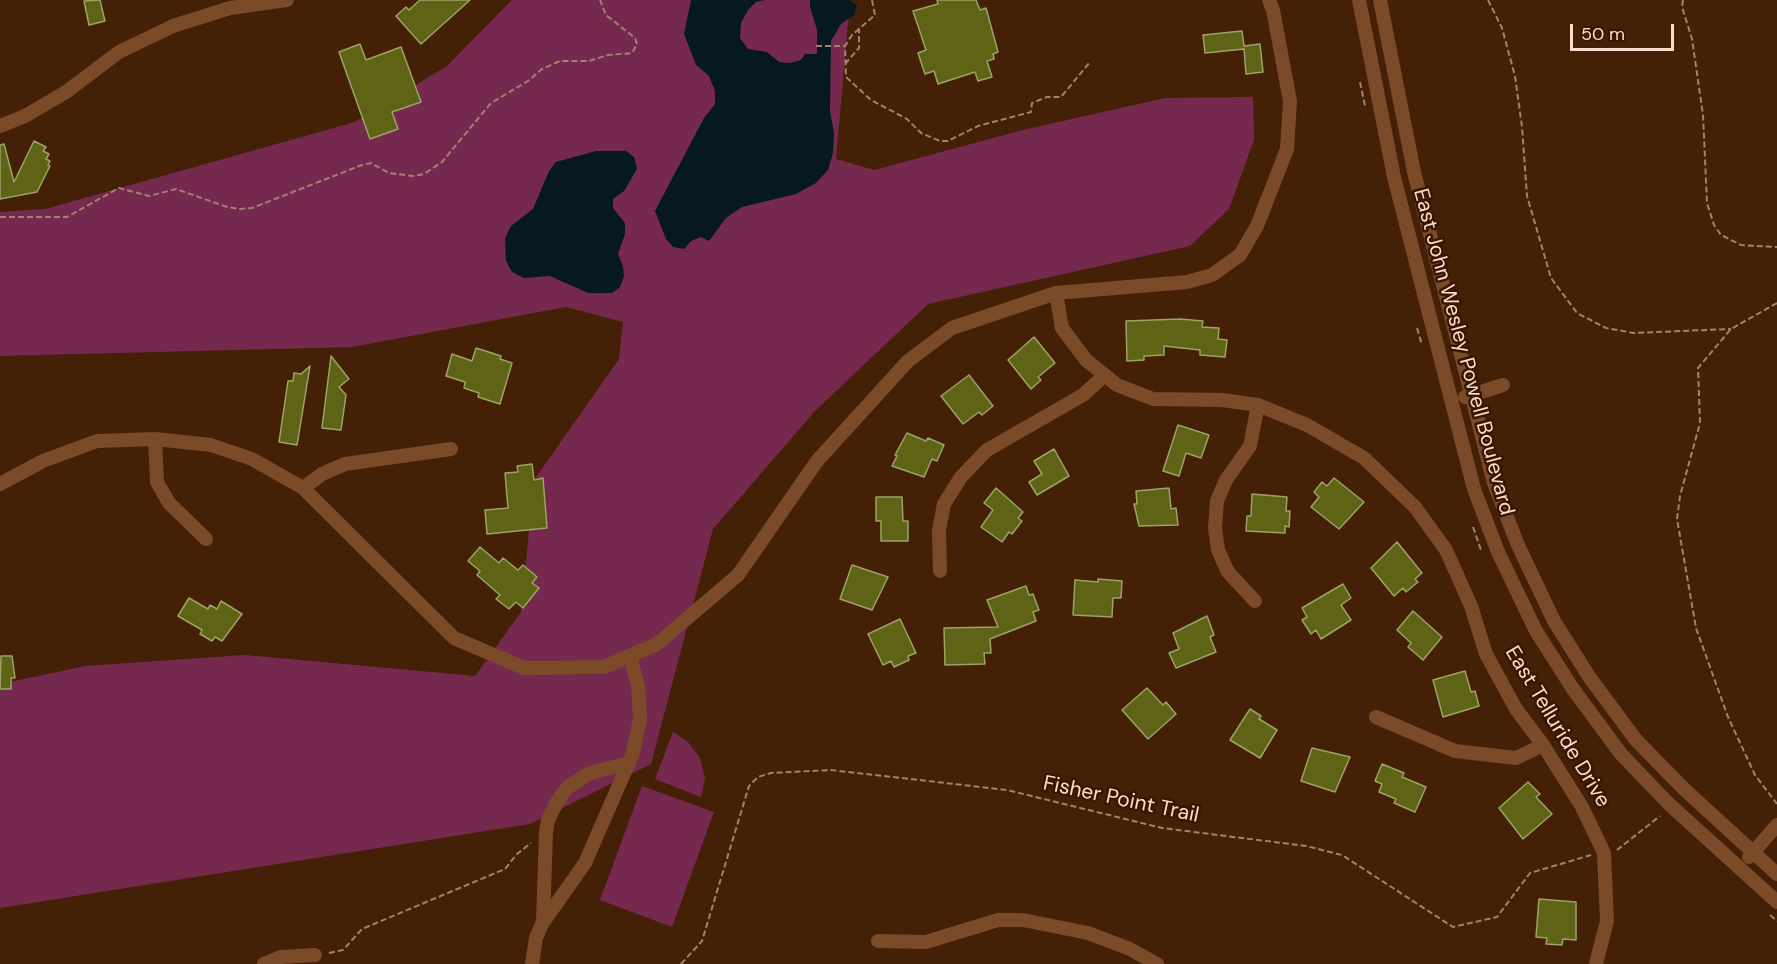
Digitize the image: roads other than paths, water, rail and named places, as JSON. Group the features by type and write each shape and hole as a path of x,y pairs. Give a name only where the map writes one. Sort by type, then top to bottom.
{"street":[{"path":"0,126 25,116 66,92 119,52 173,26 230,8 288,0"},
{"path":"0,484 44,461 97,441 155,439 211,445 252,459 303,488 454,639 524,668 604,667 657,644 738,575 817,461 908,361 952,328 1056,293 1187,282 1212,276 1240,255 1257,226 1287,149 1290,101 1273,10 1269,0"},
{"name":"East John Wesley Powell Boulevard","path":"1359,0 1394,177 1474,489 1498,552 1536,630 1573,689 1621,754 1669,804 1777,902"},
{"name":"East John Wesley Powell Boulevard","path":"1380,0 1414,172 1494,483 1517,543 1554,621 1590,678 1636,740 1684,789 1777,874"},
{"name":"East Telluride Drive","path":"1056,293 1062,328 1086,360 1118,385 1153,399 1222,400 1258,405 1308,425 1364,458 1414,507 1446,550 1472,606 1486,654 1516,709 1543,745 1582,807 1604,853 1607,921 1596,964"},
{"path":"940,571 939,530 944,504 960,477 987,450 1083,395 1105,375"},
{"path":"1452,400 1503,385"},
{"path":"1255,601 1228,572 1218,550 1215,528 1217,501 1226,480 1250,446 1258,405"},
{"path":"155,439 157,482 169,503 206,540"},
{"path":"303,488 322,474 345,464 451,449"},
{"path":"532,964 536,938 542,924 585,863 629,763 640,719 638,686 630,656"},
{"path":"1376,717 1455,751 1515,758 1543,745"},
{"path":"542,924 546,832 548,820 557,802 568,787 590,773 629,763"},
{"path":"1739,868 1777,825"},
{"path":"878,941 926,942 998,920 1023,920 1088,933 1130,949 1157,964"},
{"path":"264,964 281,957 315,955"}],"water":[{"path":"691,0 765,0 756,2 748,10 741,23 740,38 748,49 767,52 779,62 790,63 801,60 805,54 817,54 817,30 810,0 849,0 857,5 854,15 841,24 831,41 830,111 834,133 833,153 828,170 816,183 796,194 742,207 726,218 709,241 701,237 691,241 684,249 673,247 666,239 655,211 704,118 715,104 715,91 709,76 696,65 684,34"},
{"path":"596,151 626,151 634,157 637,169 624,191 613,199 613,208 625,223 625,234 618,254 624,276 620,287 612,293 588,293 550,276 524,278 512,272 506,261 505,238 511,226 533,209 549,171 556,162"}]}
